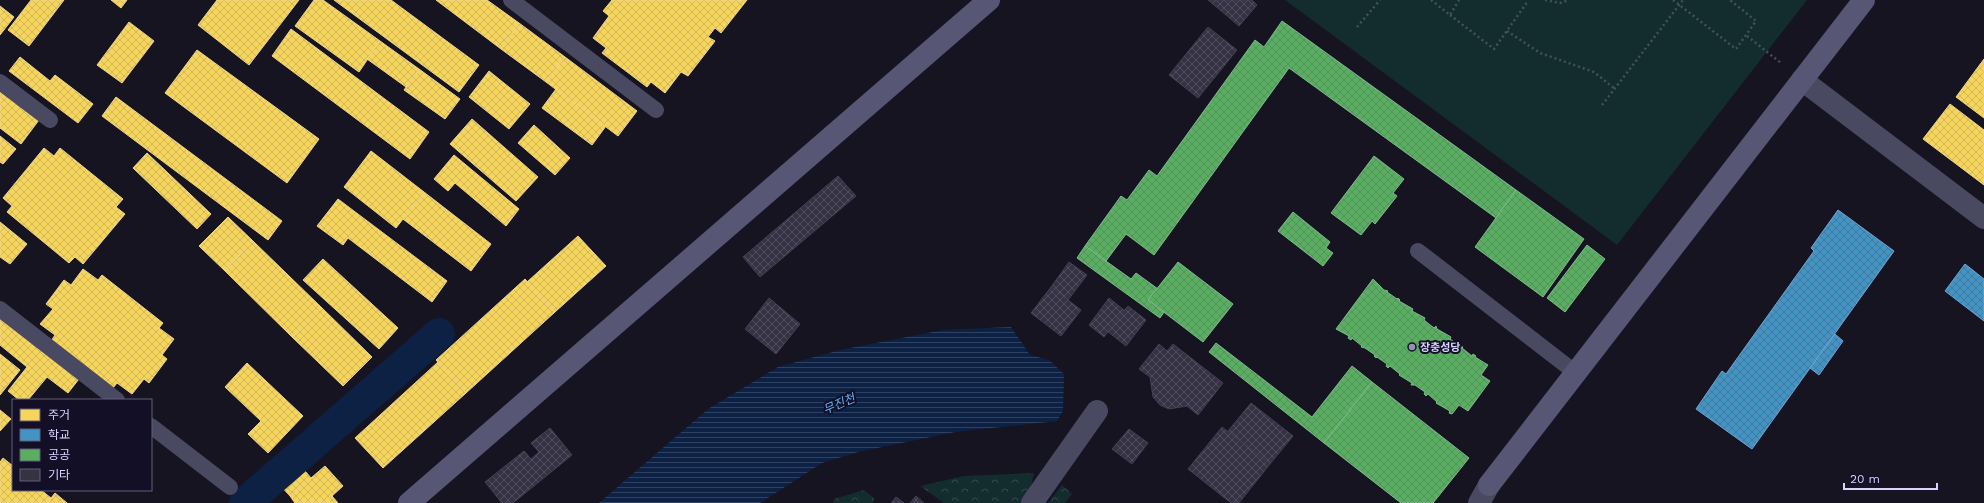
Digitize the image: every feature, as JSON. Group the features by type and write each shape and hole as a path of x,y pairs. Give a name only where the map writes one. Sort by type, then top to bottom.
{"street":[{"path":"409,503 989,0"},
{"path":"1484,494 1864,0"},
{"path":"1802,80 1984,218"},
{"path":"1032,503 1097,411"}],"lane":[{"path":"511,0 656,110"},
{"path":"0,82 50,120"},
{"path":"1418,251 1576,373"},
{"path":"0,309 117,399"},
{"path":"152,427 230,487"}],"path":[{"path":"1357,27 1380,0"},
{"path":"1431,0 1494,49 1528,0"},
{"path":"1450,15 1460,0"},
{"path":"1545,0 1560,2 1569,0"},
{"path":"1673,0 1736,49 1747,36 1756,21 1730,0"},
{"path":"1602,105 1683,0"},
{"path":"1507,31 1540,53 1594,72 1615,89"},
{"path":"1747,36 1802,80"}],"green space":[{"path":"1285,0 1807,0 1617,245"},
{"path":"1034,473 1027,503 944,503 920,486 964,476"},
{"path":"1062,485 1072,494 1065,503 1048,503"},
{"path":"864,490 874,498 873,503 833,503 834,499"}],"water":[{"name":"무진천","path":"1011,327 1030,355 1049,360 1064,374 1063,411 1057,421 955,432 858,452 822,463 760,503 599,503 708,409 778,367 840,350 943,330"}],"building: 주거":[{"path":"31,0 64,0 29,46 8,30"},
{"path":"111,0 127,0 121,8"},
{"path":"217,0 299,0 249,65 198,25"},
{"path":"314,0 323,0 380,41 359,72 295,26"},
{"path":"334,0 391,0 479,65 459,92"},
{"path":"436,0 487,0 519,23 501,49"},
{"path":"612,0 747,0 721,33 715,28 708,37 715,41 688,76 681,72 665,93 651,82 647,87 602,53 606,48 593,38 609,16 603,11"},
{"path":"0,6 14,17 0,35"},
{"path":"129,22 154,41 122,83 97,65"},
{"path":"519,23 565,57 546,82 501,49"},
{"path":"291,29 429,132 410,159 272,56"},
{"path":"380,41 419,69 406,87 367,59"},
{"path":"197,50 319,139 287,183 165,93"},
{"path":"20,57 50,81 55,75 93,104 78,123 9,71"},
{"path":"565,57 637,111 618,136 546,82"},
{"path":"1984,59 1984,118 1956,97"},
{"path":"419,69 460,99 445,119 404,90"},
{"path":"489,71 530,104 509,129 469,97"},
{"path":"556,89 606,126 592,145 542,108"},
{"path":"0,90 39,120 21,144 0,128"},
{"path":"116,97 282,221 268,240 102,116"},
{"path":"1950,104 1984,130 1984,185 1923,139"},
{"path":"472,119 538,177 516,201 450,144"},
{"path":"534,125 570,158 555,175 518,143"},
{"path":"0,136 16,149 3,164 0,162"},
{"path":"44,148 54,156 60,148 123,199 116,207 125,214 83,264 75,257 69,263 7,212 12,206 3,198"},
{"path":"371,151 424,192 396,228 344,187"},
{"path":"147,153 211,214 197,229 133,168"},
{"path":"454,155 519,209 506,226 455,183 448,191 434,179"},
{"path":"424,192 491,244 471,271 403,219"},
{"path":"338,199 447,281 432,302 348,238 343,245 317,226"},
{"path":"228,217 253,241 225,271 199,246"},
{"path":"0,222 27,244 10,264 0,257"},
{"path":"578,236 606,266 555,312 527,282"},
{"path":"253,241 321,307 292,337 225,271"},
{"path":"323,259 398,328 379,349 303,280"},
{"path":"83,269 98,280 102,275 163,323 159,328 174,339 162,355 167,359 149,383 144,379 132,394 117,383 113,388 51,341 55,335 40,324 53,309 46,304 64,280 71,285"},
{"path":"525,279 555,312 466,393 436,360"},
{"path":"321,307 372,357 343,386 292,337"},
{"path":"0,316 79,379 68,393 47,377 29,399 18,399 8,391 27,367 0,345"},
{"path":"0,354 20,370 0,395"},
{"path":"438,362 466,393 383,468 355,438"},
{"path":"247,363 303,416 268,453 248,434 261,421 225,387"},
{"path":"0,410 11,419 0,431"},
{"path":"3,458 12,465 12,491 42,491 51,498 47,503 0,503 0,462"},
{"path":"300,465 311,478 290,496 279,484"},
{"path":"325,466 343,486 332,496 338,503 295,503 290,496"},
{"path":"55,493 67,503 47,503"}],"building: 학교":[{"path":"1838,210 1894,251 1752,449 1696,409 1722,371 1726,374 1814,251 1811,248"},
{"path":"1965,264 1984,279 1984,321 1945,291"},
{"path":"1835,334 1843,341 1819,375 1810,368"}],"building: 공공":[{"path":"1282,21 1516,190 1496,218 1289,68 1154,255 1126,234 1106,261 1085,246 1121,196 1127,200 1149,170 1157,176 1255,40 1264,47"},
{"path":"1374,156 1404,179 1393,193 1397,196 1375,224 1372,221 1361,235 1331,213"},
{"path":"1516,190 1584,239 1543,297 1475,247"},
{"path":"1293,212 1330,242 1326,248 1333,253 1323,266 1278,231"},
{"path":"1587,245 1605,259 1565,312 1547,298"},
{"path":"1085,246 1131,279 1136,273 1158,289 1148,300 1164,312 1160,318 1077,258"},
{"path":"1178,262 1233,304 1203,342 1148,300"},
{"name":"장충성당","path":"1373,279 1384,290 1388,291 1387,292 1397,299 1398,298 1400,300 1399,301 1413,309 1412,311 1425,318 1424,320 1434,328 1436,326 1437,329 1451,337 1450,339 1463,347 1462,348 1472,356 1473,354 1476,356 1475,357 1488,365 1481,375 1490,381 1468,411 1459,405 1452,414 1449,413 1450,411 1436,403 1437,402 1428,394 1426,396 1424,394 1425,392 1415,385 1411,385 1412,383 1399,375 1400,374 1390,366 1388,368 1386,366 1387,364 1377,357 1376,358 1374,356 1375,355 1361,347 1362,346 1352,338 1351,340 1348,338 1349,336 1336,329"},
{"path":"1216,343 1312,417 1352,366 1372,382 1324,443 1209,352"},
{"path":"1372,382 1469,458 1433,503 1401,503 1324,443"}],"building: 기타":[{"path":"1208,0 1252,0 1257,5 1239,26"},
{"path":"1208,27 1237,50 1198,98 1169,75"},
{"path":"838,176 856,196 760,277 743,257"},
{"path":"1069,262 1087,275 1068,300 1051,287"},
{"path":"1051,287 1081,310 1061,336 1031,313"},
{"path":"769,298 800,324 776,354 745,329"},
{"path":"1109,298 1124,310 1104,337 1089,325"},
{"path":"1128,306 1146,320 1126,346 1107,331"},
{"path":"1159,344 1167,351 1173,344 1223,383 1198,415 1187,406 1169,409 1160,405 1153,397 1150,377 1139,369"},
{"path":"1251,403 1293,436 1270,464 1228,431"},
{"path":"1222,427 1270,464 1239,503 1231,503 1188,469"},
{"path":"550,428 572,455 513,503 502,503 485,482 524,451 531,459 539,452 531,443"},
{"path":"1129,429 1148,443 1132,464 1112,449"},
{"path":"916,496 924,503 910,503"},
{"path":"896,497 904,503 891,503"}],"waterway":[{"path":"245,503 439,334"}],"place":[{"name":"장충성당","path":"1412,347"}]}
